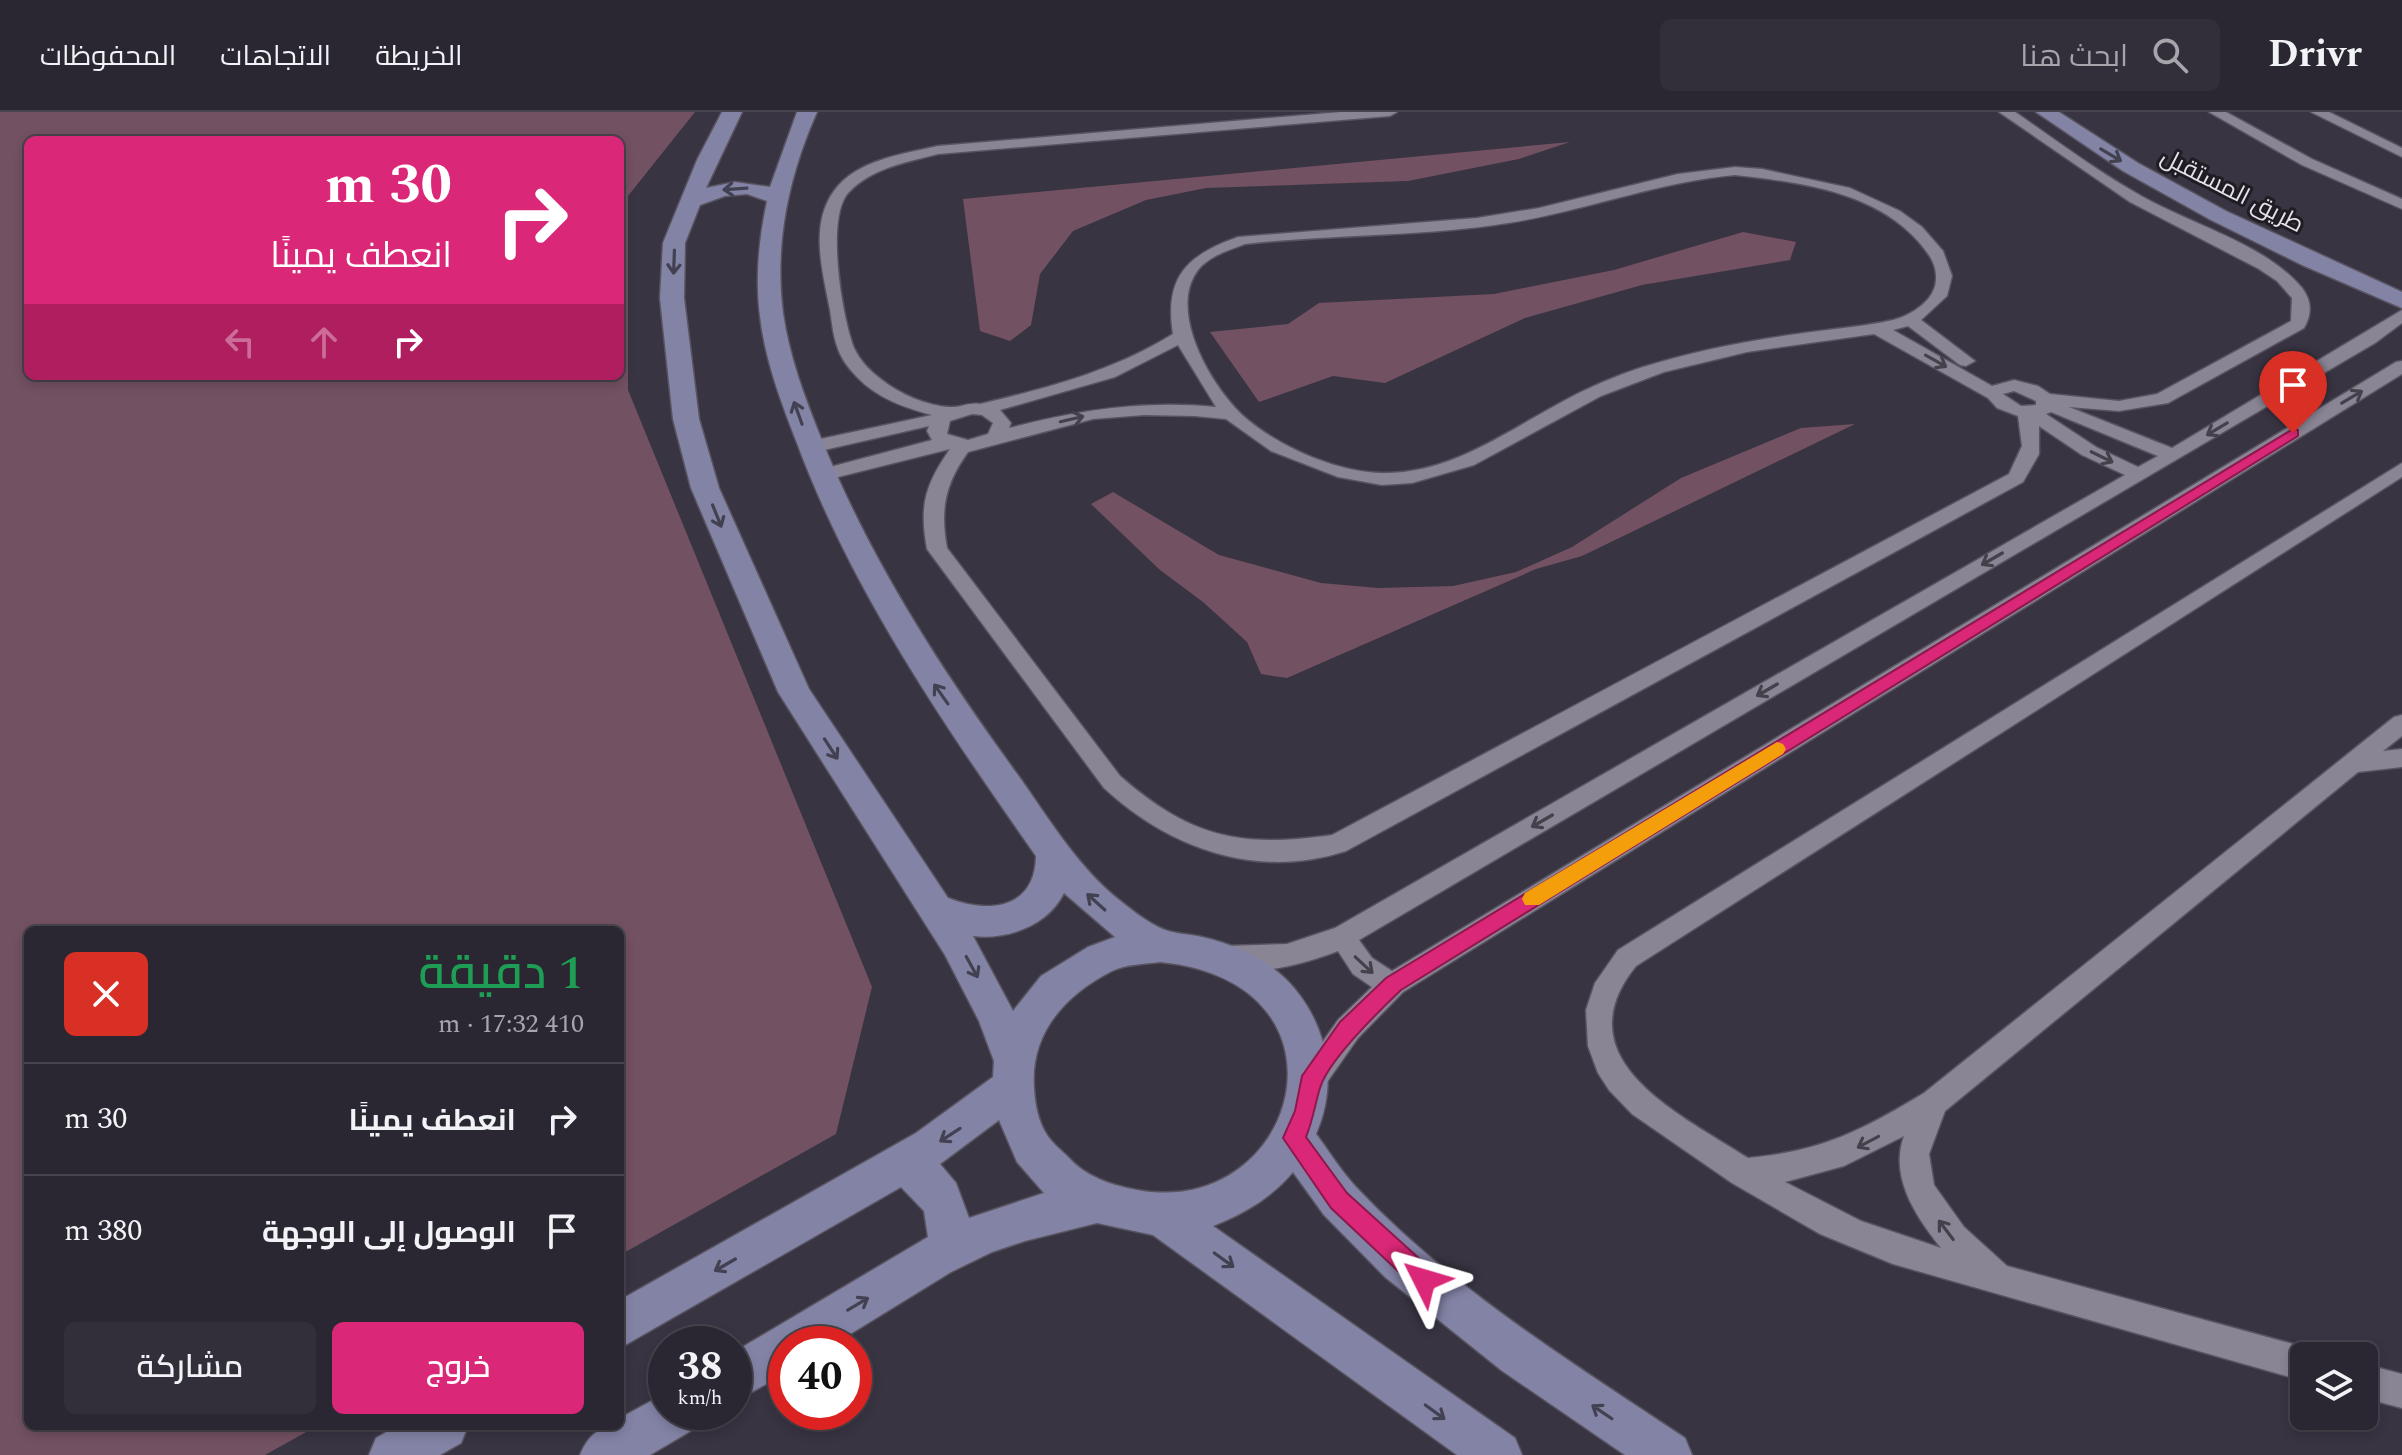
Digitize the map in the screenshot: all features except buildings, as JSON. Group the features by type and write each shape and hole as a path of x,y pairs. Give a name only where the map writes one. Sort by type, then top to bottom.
{"street":[{"path":"732,112 717,163 690,202 674,243 672,298 686,419 705,488 794,692 938,910 979,979 1012,1073 1016,1115 1026,1142 1044,1167 1068,1187 1095,1203 1127,1212 1161,1215 1194,1211 1225,1201 1265,1174 1294,1138 1306,1111 1310,1083 1307,1055 1299,1029 1285,1005 1266,984 1243,968 1217,956"},
{"path":"807,112 792,148 779,200 771,242 770,301 781,366 822,475 869,574 934,684 1069,873 1098,903 1133,931 1160,946"},
{"path":"946,416 883,390 865,377 848,354 826,219 834,197 849,181 883,163 938,150 1390,112"},
{"path":"1876,328 1994,394 2001,404 2037,407 2119,406 2162,399 2298,324 2303,314 2296,290 2267,267 2133,198 2006,112"},
{"name":"طريق المستقبل","path":"2046,112 2146,177 2261,237 2359,273 2402,281"},
{"name":"طريق المستقبل","path":"2078,112 2201,187 2359,273 2402,301"},
{"path":"2216,112 2307,162 2402,205"},
{"path":"2318,112 2402,153"},
{"path":"762,163 784,155 792,148"},
{"path":"1735,171 1774,174 1847,192 1892,213 1926,239 1940,258 1945,276 1940,294 1910,320 1876,328 1754,345 1644,373 1594,392 1465,464 1427,477 1380,479 1335,472 1271,442 1229,414 1181,336 1180,288 1189,268 1211,251 1243,240 1461,225 1511,218 1600,199 1667,178 1735,171"},
{"path":"690,202 717,191 748,188 773,194 779,200"},
{"path":"624,1323 960,1128 1012,1073 1022,1032 1036,1008 1055,987 1078,970 1104,957 1160,946 1251,959 1285,957 1326,945 2138,474 2393,330 2402,315"},
{"path":"954,444 939,478 930,513 937,549 1112,782 1137,808 1209,843 1252,851 1295,851 1337,844 2016,478 2031,453 2037,407 2032,390 2014,385 1953,354 1910,320"},
{"path":"811,447 1072,388 1115,374 1152,356 1181,336"},
{"path":"1310,1083 1348,1029 1393,984 2402,366"},
{"path":"1994,394 2000,387 2014,385"},
{"path":"2037,407 2173,455"},
{"path":"2037,407 2089,451 2138,474"},
{"path":"980,409 998,416 1002,423 996,437"},
{"path":"822,475 954,444 981,444 996,437 1094,414 1139,409 1184,409 1229,414"},
{"path":"946,416 936,431 954,444"},
{"path":"2290,1360 1936,1264 1868,1239 1804,1209 1743,1173 1633,1097 1614,1072 1602,1046 1597,1020 1600,996 1610,975 1627,958 2402,469"},
{"path":"1743,1173 1786,1169 1826,1160 1862,1146 1934,1102 2402,723"},
{"path":"2356,763 2402,758"},
{"path":"938,910 965,922 998,922 1014,918 1028,910 1049,888 1054,876 1054,851"},
{"path":"1344,936 1366,970 1393,984"},
{"path":"1934,1102 1914,1154 1918,1181 1931,1209 1950,1236 1975,1262 2004,1281"},
{"path":"1294,1138 1339,1200 1401,1261 1517,1354 1668,1455"},
{"path":"901,1164 920,1173 935,1187 946,1206 951,1227 950,1250"},
{"path":"821,1326 950,1250 1019,1221 1095,1203"},
{"path":"1161,1215 1498,1455"},
{"path":"2378,1385 2402,1391"},
{"path":"604,1455 648,1429"},
{"path":"393,1455 437,1430"}],"shaded area":[{"path":"0,112 695,112 628,196 628,390 872,987 836,1134 624,1253 624,926 24,926 24,1430 310,1430 265,1455 0,1455"},
{"path":"1570,142 1519,159 1408,181 1206,188 1146,200 1073,231 1040,274 1031,325 1010,341 980,331 963,199"},
{"path":"1743,232 1796,242 1790,260 1642,285 1525,318 1385,383 1333,376 1259,402 1210,332 1288,324 1319,303 1494,294 1614,270"},
{"path":"1855,424 1582,556 1536,569 1287,678 1261,674 1247,642 1203,602 1160,570 1091,504 1113,492 1219,555 1321,583 1378,588 1453,586 1516,572 1572,547 1681,478 1801,428"}],"slow traffic":[{"path":"1532,899 1777,749"}],"route":[{"path":"1424,1280 1339,1200 1294,1138 1306,1111 1310,1083 1328,1055 1370,1005 1393,984 2293,433"}]}
